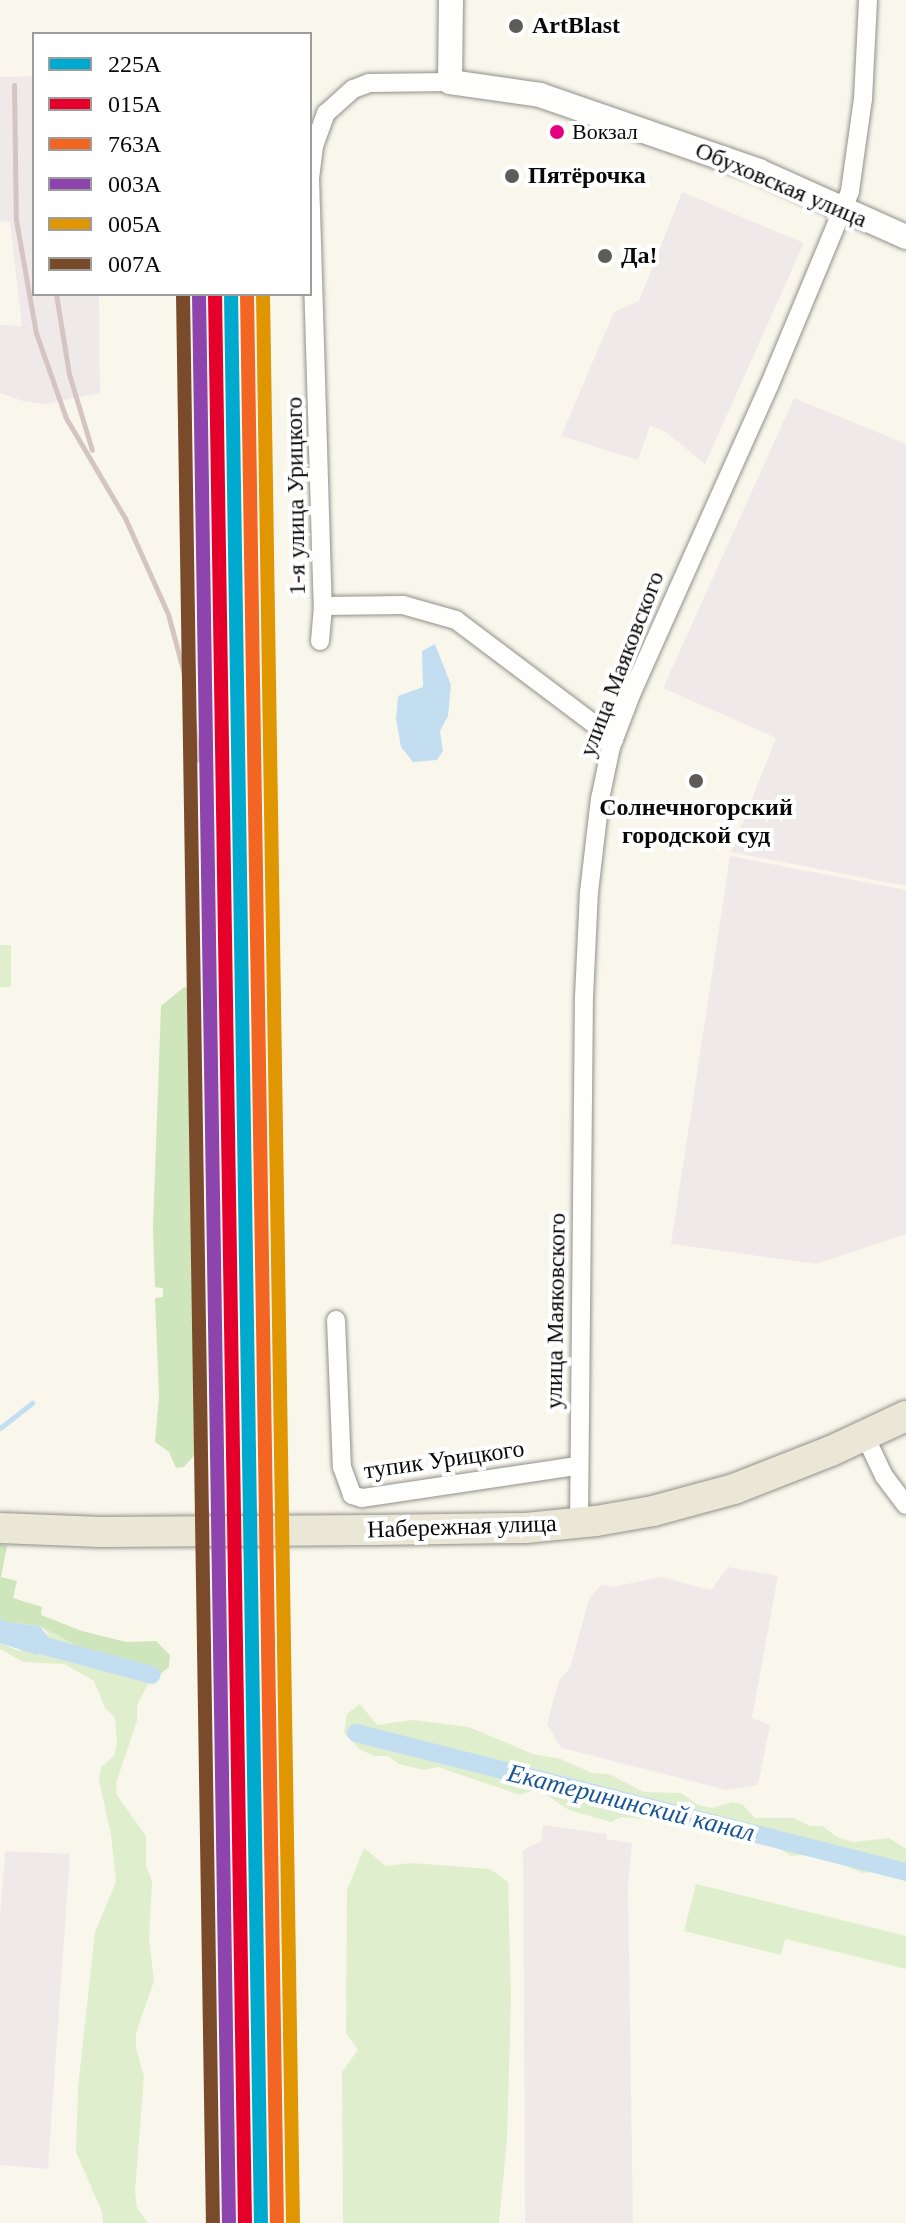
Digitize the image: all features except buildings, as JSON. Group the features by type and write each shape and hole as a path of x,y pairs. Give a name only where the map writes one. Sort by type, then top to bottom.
{"main road":[{"name":"Набережная улица","path":"0,1528 155,1532 526,1528 579,1523 653,1511 734,1489 906,1416"}],"street":[{"path":"450,82 451,0"},
{"name":"улица Маяковского","path":"579,1523 577,1466 586,930 593,853 614,739 679,580 769,386 850,191 863,99 868,0"},
{"name":"Обуховская улица","path":"334,104 353,89 369,83 450,82 540,95 759,171 842,211 906,237"},
{"name":"1-я улица Урицкого","path":"312,162 326,113 334,104"},
{"name":"1-я улица Урицкого","path":"312,232 323,606 403,605 456,620 614,739"},
{"path":"320,641 323,606"},
{"name":"тупик Урицкого","path":"336,1320 342,1467 352,1495 362,1498 577,1466"},
{"path":"865,1436 884,1476 906,1505"}],"shaded area":[{"path":"32,76 32,296 99,296 100,393 44,404 0,393 0,325 22,326 10,222 0,221 0,77"},
{"path":"682,192 804,243 705,464 664,431 650,426 638,460 561,436 614,312 639,301"},
{"path":"794,398 906,444 906,886 731,852 776,738 663,688"},
{"path":"730,856 906,890 906,1234 816,1264 671,1244"},
{"path":"728,1567 778,1576 752,1718 770,1725 758,1785 727,1790 561,1748 547,1724 559,1680 570,1668 589,1599 602,1584 612,1587 661,1577 711,1590"},
{"path":"543,1825 607,1834 606,1839 632,1843 628,1886 633,2223 525,2223 523,1850 541,1841"},
{"path":"5,1851 70,1854 48,2169 0,2165 0,1915"}],"green space":[{"path":"0,945 11,945 11,987 0,987"},
{"path":"184,987 192,989 199,1450 184,1467 176,1468 169,1452 155,1442 159,1396 155,1298 163,1297 163,1288 155,1287 153,1228 161,1006"},
{"path":"0,1545 7,1546 1,1577 17,1581 13,1598 42,1607 41,1615 82,1631 126,1642 156,1641 170,1655 169,1667 148,1684 120,1657 90,1653 40,1626 6,1622 0,1618"},
{"path":"40,1626 90,1653 120,1656 148,1684 137,1705 137,1721 116,1783 117,1795 146,1836 146,1866 152,1881 149,1939 154,1981 136,2033 136,2048 144,2076 135,2191 137,2208 148,2223 103,2223 102,2212 76,2152 78,2088 95,1932 116,1882 111,1835 99,1780 101,1767 114,1756 117,1743 115,1718 105,1708 94,1681 64,1664 23,1662 0,1649 0,1643 19,1651 48,1633"},
{"path":"360,1704 377,1725 413,1720 469,1727 533,1754 561,1759 592,1773 609,1774 644,1792 681,1793 698,1805 712,1808 732,1802 742,1804 755,1818 794,1818 810,1826 822,1826 837,1837 853,1842 889,1838 906,1849 906,1877 884,1871 862,1873 818,1854 791,1856 764,1839 745,1835 719,1838 689,1823 621,1817 611,1822 569,1810 537,1789 520,1795 438,1767 424,1770 399,1764 388,1756 374,1756 359,1749 344,1733 347,1714"},
{"path":"364,1848 386,1866 411,1863 490,1869 508,1882 511,1996 507,2139 499,2223 343,2223 342,2072 358,2050 346,2033 347,1890"},
{"path":"696,1884 906,1936 906,1969 785,1939 781,1955 684,1931"}],"water":[{"path":"435,644 451,685 448,716 440,731 443,751 437,760 413,762 401,747 396,719 398,696 423,687 422,651"},
{"path":"0,1618 6,1622 40,1626 52,1643 37,1655 0,1643"}],"waterway":[{"path":"0,1428 32,1403"},
{"name":"Екатерининский канал","path":"0,1634 152,1675"},
{"name":"Екатерининский канал","path":"356,1733 906,1872"}],"railway":[{"path":"14,85 16,220 36,333 66,418 125,518 168,614 191,700 198,760"},
{"path":"56,296 69,374 92,450"}],"transit line":[{"name":"007А","path":"183,296 213,2223"},
{"name":"003А","path":"199,296 229,2223"},
{"name":"015А","path":"215,296 245,2223"},
{"name":"225А","path":"231,296 261,2223"},
{"name":"763А","path":"247,296 277,2223"},
{"name":"005А","path":"263,296 293,2223"}],"place":[{"name":"ArtBlast","path":"516,26"},
{"name":"Вокзал","path":"557,132"},
{"name":"Пятёрочка","path":"512,176"},
{"name":"Да!","path":"605,256"},
{"name":"Солнечногорский городской суд","path":"696,781"}]}
